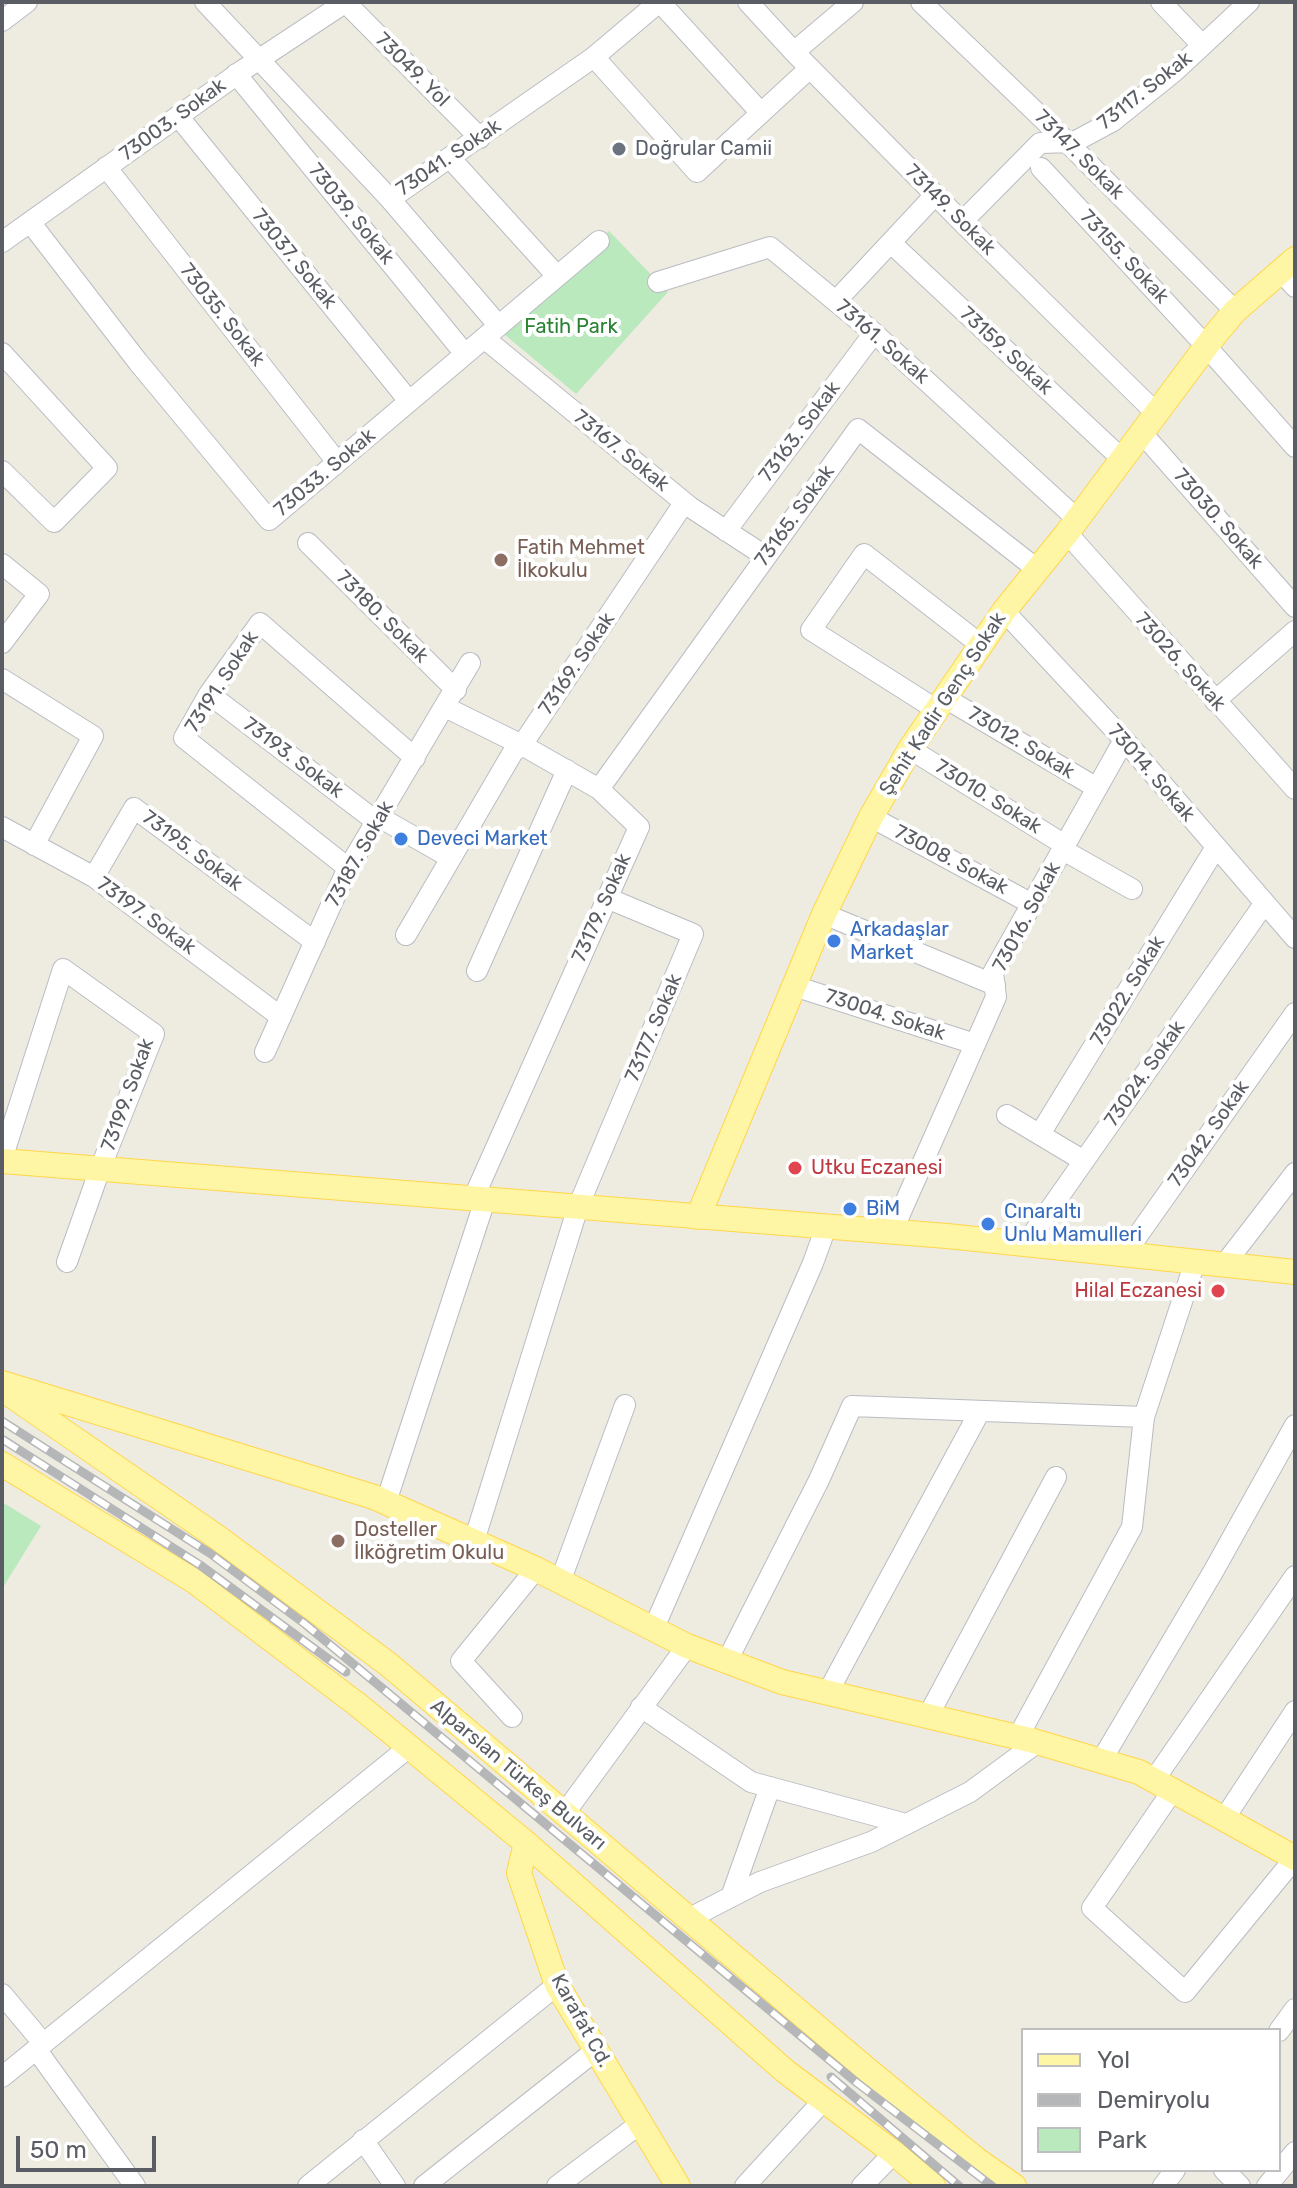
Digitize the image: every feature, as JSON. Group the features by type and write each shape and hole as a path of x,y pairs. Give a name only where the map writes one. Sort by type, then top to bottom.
{"main road":[{"name":"Şehit Kadir Genç Sokak","path":"698,1217 824,914 871,817 910,749 1004,611 1072,526 1206,346 1235,311 1290,272"},
{"path":"2,1160 892,1232 1295,1272"},
{"path":"2,1383 386,1502 536,1569 687,1646 782,1682 1028,1739 1139,1772 1295,1858"},
{"name":"Alparslan Türkeş Bulvarı","path":"2,1389 217,1537 388,1664 977,2160 1014,2186"},
{"path":"2,1464 194,1581 358,1705 526,1843 785,2071 933,2186"},
{"name":"Karafat Cd.","path":"526,1843 519,1873 557,1985 678,2186"}],"street":[{"path":"2,21 27,2"},
{"name":"73003. Sokak","path":"2,242 236,74 345,2"},
{"name":"73049. Yol","path":"345,2 480,138"},
{"path":"660,2 761,113"},
{"name":"73041. Sokak","path":"208,3 390,199 594,57 660,2"},
{"name":"73149. Sokak","path":"748,2 962,222 1149,422"},
{"path":"794,52 853,2"},
{"name":"73147. Sokak","path":"921,2 1067,142 1235,311"},
{"path":"1161,2 1202,45"},
{"name":"73117. Sokak","path":"962,222 1040,143 1074,142 1113,121 1175,71 1247,3"},
{"path":"594,57 697,172 810,68"},
{"name":"73039. Sokak","path":"236,74 465,354"},
{"name":"73037. Sokak","path":"178,116 409,401"},
{"path":"450,158 557,276"},
{"name":"73035. Sokak","path":"106,167 337,462"},
{"name":"73155. Sokak","path":"1041,168 1295,447"},
{"path":"836,301 935,195"},
{"name":"73167. Sokak","path":"390,199 491,332 684,503 765,556"},
{"name":"73033. Sokak","path":"30,222 138,362 269,520 599,241"},
{"name":"73159. Sokak","path":"891,243 1122,459"},
{"name":"73161. Sokak","path":"658,282 770,247 874,333 1072,526"},
{"name":"73163. Sokak","path":"726,531 874,333"},
{"path":"2,353 107,468 54,522 2,471"},
{"name":"73030. Sokak","path":"1149,422 1295,607"},
{"name":"73165. Sokak","path":"599,789 858,429 1038,570"},
{"name":"73169. Sokak","path":"406,935 513,752 522,745 684,503"},
{"name":"73026. Sokak","path":"1072,526 1215,701 1295,789"},
{"name":"73180. Sokak","path":"308,543 451,699"},
{"name":"73012. Sokak","path":"981,645 864,554 811,630 1097,788"},
{"path":"2,564 39,594 2,643"},
{"name":"73014. Sokak","path":"1004,611 1124,740 1295,938"},
{"name":"73191. Sokak","path":"348,868 184,738 209,694 260,623 415,758"},
{"path":"1215,701 1295,631"},
{"name":"73187. Sokak","path":"265,1052 348,868 470,663"},
{"path":"2,679 93,736 34,845"},
{"name":"73193. Sokak","path":"209,694 378,819 451,858"},
{"name":"73179. Sokak","path":"386,1502 479,1200 639,827 599,789 522,745 451,699"},
{"name":"73016. Sokak","path":"892,1232 996,997 993,973 1124,740"},
{"name":"73010. Sokak","path":"910,749 1132,889"},
{"path":"477,971 567,770"},
{"name":"73195. Sokak","path":"94,877 134,808 315,942"},
{"name":"73008. Sokak","path":"871,817 1032,904"},
{"name":"73197. Sokak","path":"2,827 94,877 281,1017"},
{"name":"73022. Sokak","path":"1040,1134 1216,847"},
{"name":"73177. Sokak","path":"578,1207 693,934 607,898"},
{"name":"73024. Sokak","path":"1025,1245 1264,904"},
{"path":"824,914 995,985"},
{"name":"73199. Sokak","path":"2,1160 63,969 154,1034 100,1169"},
{"name":"73004. Sokak","path":"794,986 975,1044"},
{"name":"73042. Sokak","path":"1124,1255 1295,1013"},
{"path":"1007,1115 1084,1161"},
{"path":"67,1262 100,1169"},
{"path":"1224,1265 1295,1173"},
{"path":"474,1541 578,1207"},
{"path":"653,1630 826,1227"},
{"path":"688,1919 760,1882 871,1842 970,1792 1028,1739 1132,1527 1144,1417 1195,1262"},
{"path":"560,1582 625,1405"},
{"path":"727,1661 819,1480 852,1406 1144,1417"},
{"path":"828,1692 980,1411"},
{"path":"1101,1761 1213,1572 1295,1425"},
{"path":"928,1716 1056,1477"},
{"path":"512,1717 461,1661 536,1569"},
{"path":"1295,1576 1163,1785 1092,1908 1185,1992 1295,1858"},
{"path":"564,1814 687,1646"},
{"path":"641,1707 751,1782 906,1824"},
{"path":"1224,1819 1295,1711"},
{"path":"2,2077 408,1748"},
{"path":"731,1897 770,1787"},
{"path":"308,2186 557,1985"},
{"path":"2,1994 135,2186"},
{"path":"1281,2028 1295,2009"},
{"path":"424,2186 595,2051"},
{"path":"745,2186 823,2101"},
{"path":"557,2186 641,2123"},
{"path":"363,2140 395,2186"},
{"path":"1281,2169 1295,2152"},
{"path":"862,2186 894,2153"}],"green space":[{"name":"Fatih Park","path":"609,231 668,292 576,394 499,330"},
{"path":"2,1502 41,1526 2,1589"}],"railway":[{"path":"2,1421 211,1554 305,1624 856,2082 992,2186"},
{"path":"2,1439 200,1565 346,1672"},
{"path":"831,2077 959,2186"}],"place":[{"name":"Doğrular Camii","path":"619,149"},
{"name":"Fatih Mehmet İlkokulu","path":"501,560"},
{"name":"Deveci Market","path":"401,839"},
{"name":"Arkadaşlar Market","path":"834,941"},
{"name":"Utku Eczanesi","path":"795,1168"},
{"name":"BiM","path":"850,1209"},
{"name":"Cınaraltı Unlu Mamulleri","path":"988,1224"},
{"name":"Hilal Eczanesi","path":"1218,1291"},
{"name":"Dosteller İlköğretim Okulu","path":"338,1541"}]}
